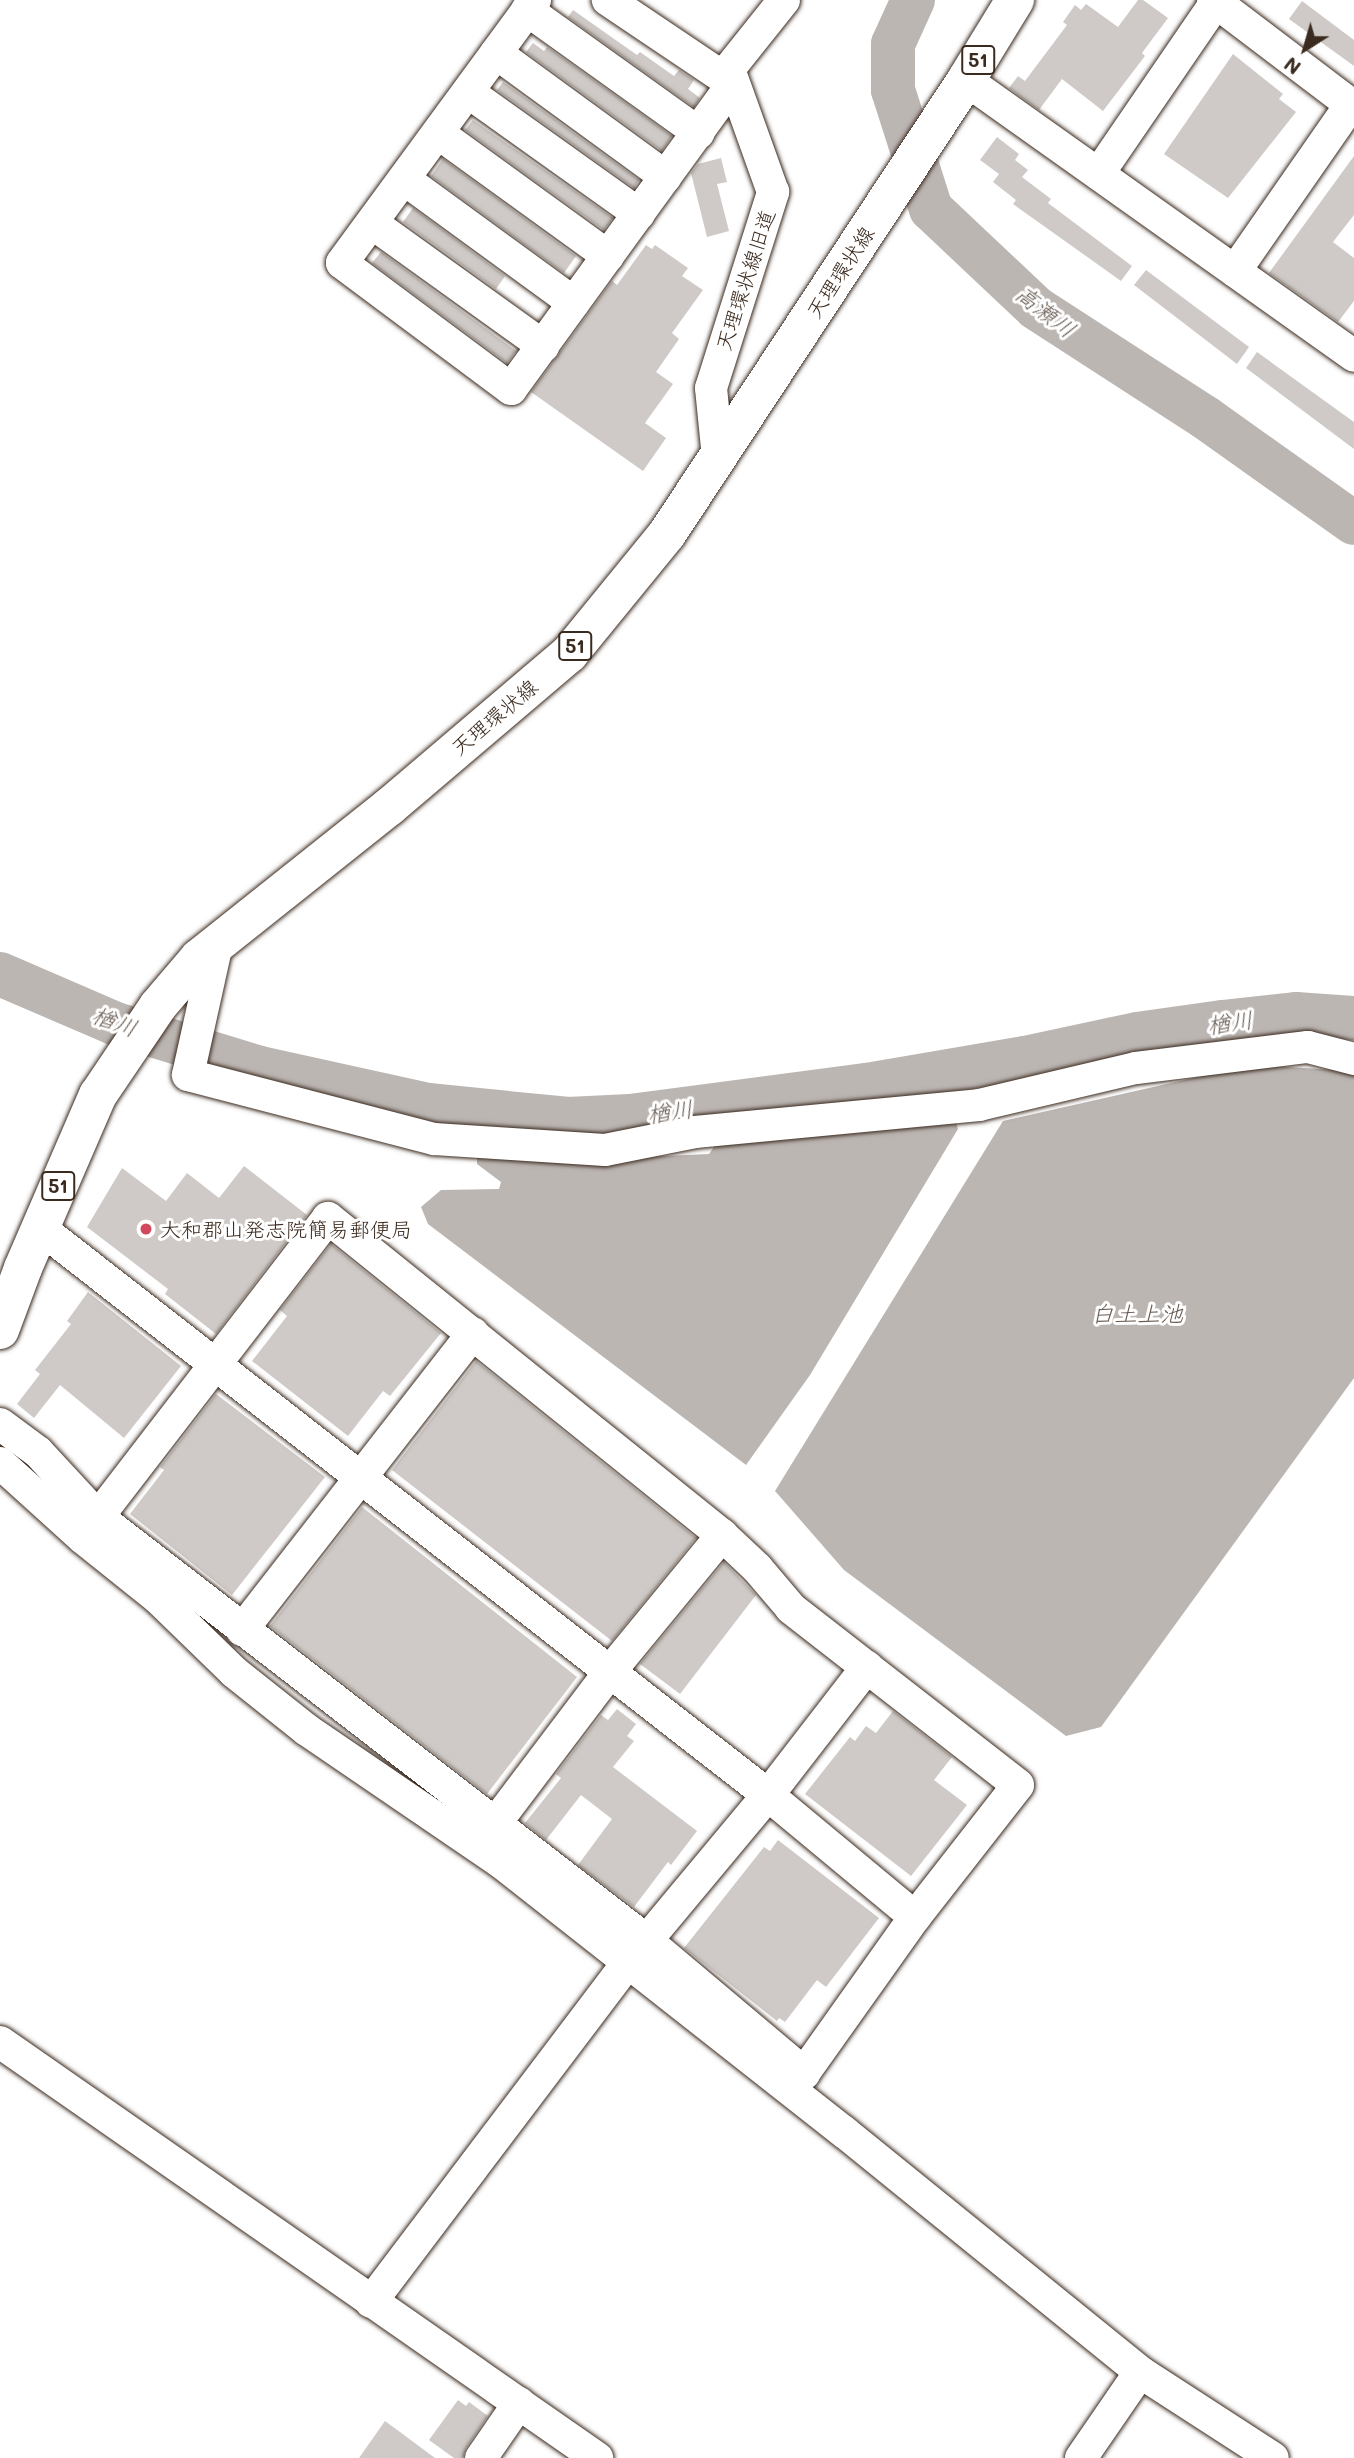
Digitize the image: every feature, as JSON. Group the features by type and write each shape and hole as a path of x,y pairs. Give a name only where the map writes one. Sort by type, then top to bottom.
{"main road":[{"name":"天理環状線","path":"0,1330 40,1228 98,1095 158,1006 199,958 389,807 569,654 667,534 966,80 1015,0"}],"street":[{"path":"608,0 733,84"},
{"path":"699,133 531,5 342,263 512,389 699,133 733,84 729,69 784,0"},
{"path":"1099,173 1215,1 1352,106 1235,271"},
{"path":"496,53 666,177"},
{"path":"966,80 1354,356"},
{"name":"天理環状線旧道","path":"718,458 710,388 773,192 733,84"},
{"path":"468,92 639,214"},
{"path":"438,133 608,256"},
{"path":"404,179 575,303"},
{"path":"372,223 543,346"},
{"path":"217,944 188,1075 434,1139 605,1150 695,1132 978,1105 1136,1068 1308,1048 1354,1059"},
{"path":"0,1463 83,1538 158,1598 234,1672 307,1730 637,1952 804,2073 915,1917 1018,1784 791,1608 757,1568 722,1535 328,1218 97,1517"},
{"path":"40,1228 360,1476 608,1674 768,1795 915,1917"},
{"path":"242,1630 473,1333"},
{"path":"0,1424 38,1452 97,1517 494,1825 844,2132 1140,2372 1273,2458"},
{"path":"494,1825 608,1674 722,1535"},
{"path":"371,2302 637,1952 768,1795 867,1667"},
{"path":"0,2042 597,2458"},
{"path":"1081,2458 1140,2372"},
{"path":"481,2458 519,2403"}],"water":[{"name":"白土上池","path":"1251,1065 1354,1071 1354,1378 1101,1727 1066,1736 844,1570 775,1491 1003,1121"},
{"path":"952,1108 958,1129 810,1375 746,1465 428,1224 421,1207 441,1190 499,1189 501,1182 477,1164 477,1150 577,1160 709,1154 721,1137"}],"building":[{"path":"1138,0 1143,0 1168,18 1142,53 1145,56 1103,111 1062,79 1039,110 1009,88 1018,76 1025,81 1067,25 1063,22 1075,5 1081,10 1086,4 1118,27"},
{"path":"1302,1 1354,40 1354,66 1289,19"},
{"path":"573,10 637,55 640,52 674,76 679,70 694,80 688,89 700,98 694,107 568,17"},
{"path":"533,43 544,51 547,47 672,136 662,151 526,52"},
{"path":"1233,54 1283,94 1279,99 1296,112 1228,198 1164,154"},
{"path":"503,82 639,180 634,188 497,90"},
{"path":"473,120 613,218 604,230 465,130"},
{"path":"997,137 1019,154 1015,160 1028,170 1022,177 1051,199 1048,203 1132,266 1121,281 1013,204 1016,200 993,182 999,174 980,160"},
{"path":"1354,156 1354,215 1333,242 1354,258 1354,301 1338,322 1269,273"},
{"path":"721,158 727,182 717,184 729,231 707,237 691,173 698,164"},
{"path":"443,159 576,256 564,273 431,176"},
{"path":"413,208 505,276 496,289 403,222"},
{"path":"646,245 652,249 655,245 688,268 682,276 703,290 672,333 679,339 656,372 673,384 645,423 666,438 643,471 531,392 612,281 617,285"},
{"path":"381,252 516,351 507,363 372,263"},
{"path":"1146,270 1249,347 1237,364 1134,285"},
{"path":"1257,352 1354,422 1354,449 1246,368"},
{"path":"244,1166 307,1215 216,1334 165,1294 168,1289 87,1227 122,1168 166,1201 187,1173 219,1198"},
{"path":"331,1244 441,1333 390,1396 383,1391 348,1436 252,1361 287,1316 280,1310"},
{"path":"88,1292 181,1366 124,1438 60,1385 34,1418 17,1404 40,1374 35,1370 71,1324 67,1321"},
{"path":"476,1361 696,1538 612,1641 392,1470"},
{"path":"216,1394 325,1477 232,1595 130,1514 164,1470 160,1467"},
{"path":"362,1507 577,1677 487,1794 270,1626"},
{"path":"724,1562 756,1595 680,1694 640,1664"},
{"path":"617,1709 636,1724 627,1736 634,1741 613,1767 697,1831 671,1865 668,1862 634,1907 578,1865 612,1819 581,1795 546,1840 525,1823 561,1778 556,1774 601,1715 608,1720"},
{"path":"893,1711 952,1757 934,1780 967,1805 911,1876 805,1794 850,1737 855,1741 866,1726 876,1733"},
{"path":"778,1840 879,1918 826,1987 817,1980 785,2022 779,2018 777,2021 684,1948 764,1847 770,1851"},
{"path":"458,2400 466,2406 469,2402 488,2416 466,2448 463,2458 454,2458 429,2440"},
{"path":"385,2421 400,2432 435,2458 359,2458"}],"waterway":[{"name":"高瀬川","path":"913,0 893,44 893,90 931,209 1036,308 1206,418 1354,523"},
{"name":"楢川","path":"0,974 116,1024 260,1068 428,1105 568,1119 630,1116 867,1085 1025,1058 1137,1034 1222,1022 1296,1014 1354,1018"}],"place":[{"name":"大和郡山発志院簡易郵便局","path":"146,1229"}]}
